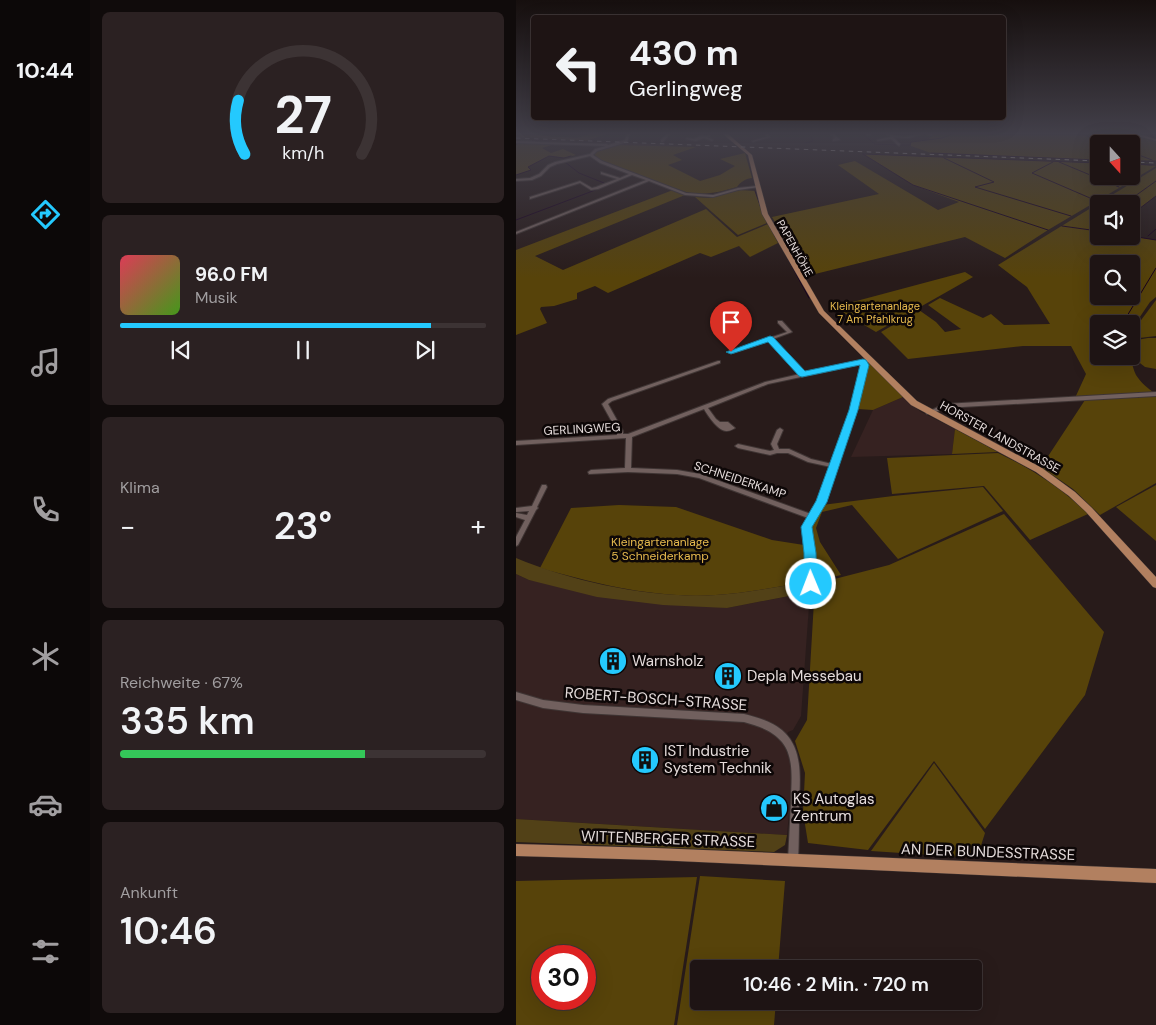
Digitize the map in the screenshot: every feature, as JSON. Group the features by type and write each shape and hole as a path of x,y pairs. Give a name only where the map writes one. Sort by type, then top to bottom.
{"main road":[{"name":"PAPENHÖHE","path":"756,182 765,214 814,302 867,361"},
{"name":"HORSTER LANDSTRASSE","path":"867,361 900,392 929,413 1052,479 1090,510 1156,584"},
{"name":"WITTENBERGER STRASSE","path":"516,850 655,854 818,862"},
{"name":"AN DER BUNDESSTRASSE","path":"818,862 1156,876"}],"street":[{"path":"531,198 580,182 594,189 613,182"},
{"path":"516,233 644,182"},
{"path":"654,182 686,194 705,196 757,187"},
{"path":"731,352 790,332 780,322"},
{"path":"770,339 802,374"},
{"path":"811,584 810,553 806,527 822,502 854,410 867,361"},
{"name":"GERLINGWEG","path":"516,443 629,436 767,383 867,361"},
{"path":"620,437 620,431 605,404 610,400 718,362"},
{"path":"929,413 944,406 1156,394"},
{"path":"705,407 720,424"},
{"path":"777,451 774,444 780,430"},
{"path":"628,470 629,436"},
{"path":"738,446 770,453 789,451 810,461 834,466"},
{"name":"SCHNEIDERKAMP","path":"591,472 628,470 677,472 700,476 813,517"},
{"path":"516,543 544,487"},
{"path":"516,510 534,508"},
{"path":"516,515 529,518"},
{"name":"ROBERT-BOSCH-STRASSE","path":"516,696 543,704 583,709 744,718 759,721 770,726 787,741 796,762 793,861"}],"shaded area":[{"path":"903,397 921,412 955,429 952,454 851,457 873,410"},
{"path":"516,558 538,567 588,581 641,591 692,596 716,595 807,582 810,592 727,608 663,605 597,597 529,580 516,574"},
{"path":"516,574 529,580 727,608 810,592 801,716 793,730 788,732 783,744 793,771 787,835 516,819"},
{"path":"516,819 787,835 785,845 774,852 516,842"}],"green space":[{"path":"658,182 742,182 737,187 718,192 699,194 686,192"},
{"path":"862,182 890,182 938,210 959,202 908,182 1090,182 1090,185 1124,185 1107,195 1090,195 1090,205 1005,258 965,237 807,276 772,217 879,194"},
{"path":"1140,182 1156,182 1156,196 1140,208 1140,195 1112,195 1128,185 1140,185"},
{"path":"673,190 685,195 535,256 563,270 706,209 737,237 768,224 778,243 750,257 739,246 711,257 700,253 608,293 595,286 577,293 577,299 554,306 541,307 540,309 547,323 516,335 516,250"},
{"path":"740,190 755,191 767,223 738,235 695,197 709,198"},
{"path":"1090,209 1090,245 1140,245 1140,238 1156,240 1156,297 1150,302 1140,317 1140,315 1090,315 1090,365 1132,365 1138,378 1154,393 1075,398 1086,374 1071,346 1023,346 908,359 881,332 919,310 936,322 945,332 961,329 928,305 940,298 983,318 991,314 1004,325 1050,324 1027,287 998,265"},
{"name":"Kleingartenanlage 7 Am Pfahlkrug","path":"965,272 973,277 876,332 834,307"},
{"path":"1156,300 1156,336 1140,338 1140,322"},
{"path":"1156,338 1156,369 1145,367 1140,363 1140,339"},
{"path":"868,362 903,397 873,410 858,409"},
{"path":"1156,396 1156,483 1100,515 1073,489 1041,467 1085,400"},
{"path":"955,429 998,452 952,454"},
{"path":"998,453 1046,480 1088,514 1030,540 984,486 892,494 887,458"},
{"path":"1156,485 1156,541 1116,507"},
{"path":"983,487 1003,511 898,559 852,505 822,512 816,528 820,542 841,575 812,582 808,533 822,505"},
{"name":"Kleingartenanlage 5 Schneiderkamp","path":"619,505 676,507 772,540 804,545 807,582 728,594 672,595 605,585 540,568 571,508"},
{"path":"1004,514 1104,632 1085,695 985,829 934,761 868,850 808,843 803,812 805,773 795,741 807,720 815,584 889,565"},
{"path":"934,763 985,833 977,858 871,851"},
{"path":"700,876 785,881 779,960 690,960 690,1010 775,1010 774,1025 677,1025"},
{"path":"697,877 674,1025 516,1025 516,881"}],"waterway":[{"path":"605,186 616,182"},
{"path":"908,182 1048,230"},
{"path":"994,182 975,187 1071,216"},
{"path":"1053,182 1090,198"},
{"path":"1107,182 1119,187"},
{"path":"1137,195 1155,182"},
{"path":"516,220 598,189"},
{"path":"755,191 761,208"},
{"path":"1140,208 1156,196"},
{"path":"1062,226 1090,230"},
{"path":"1148,236 1156,229"},
{"path":"1140,237 1156,240"},
{"path":"788,259 809,298"},
{"path":"1128,315 1156,268"}],"place":[{"name":"Warnsholz","path":"613,661"},
{"name":"Depla Messebau","path":"728,676"},
{"name":"IST Industrie System Technik","path":"645,760"},
{"name":"KS Autoglas Zentrum","path":"774,808"}],"route":[{"path":"731,352 770,339 802,374 863,362 865,365 854,410 822,502 806,527 810,553 811,584"}]}
